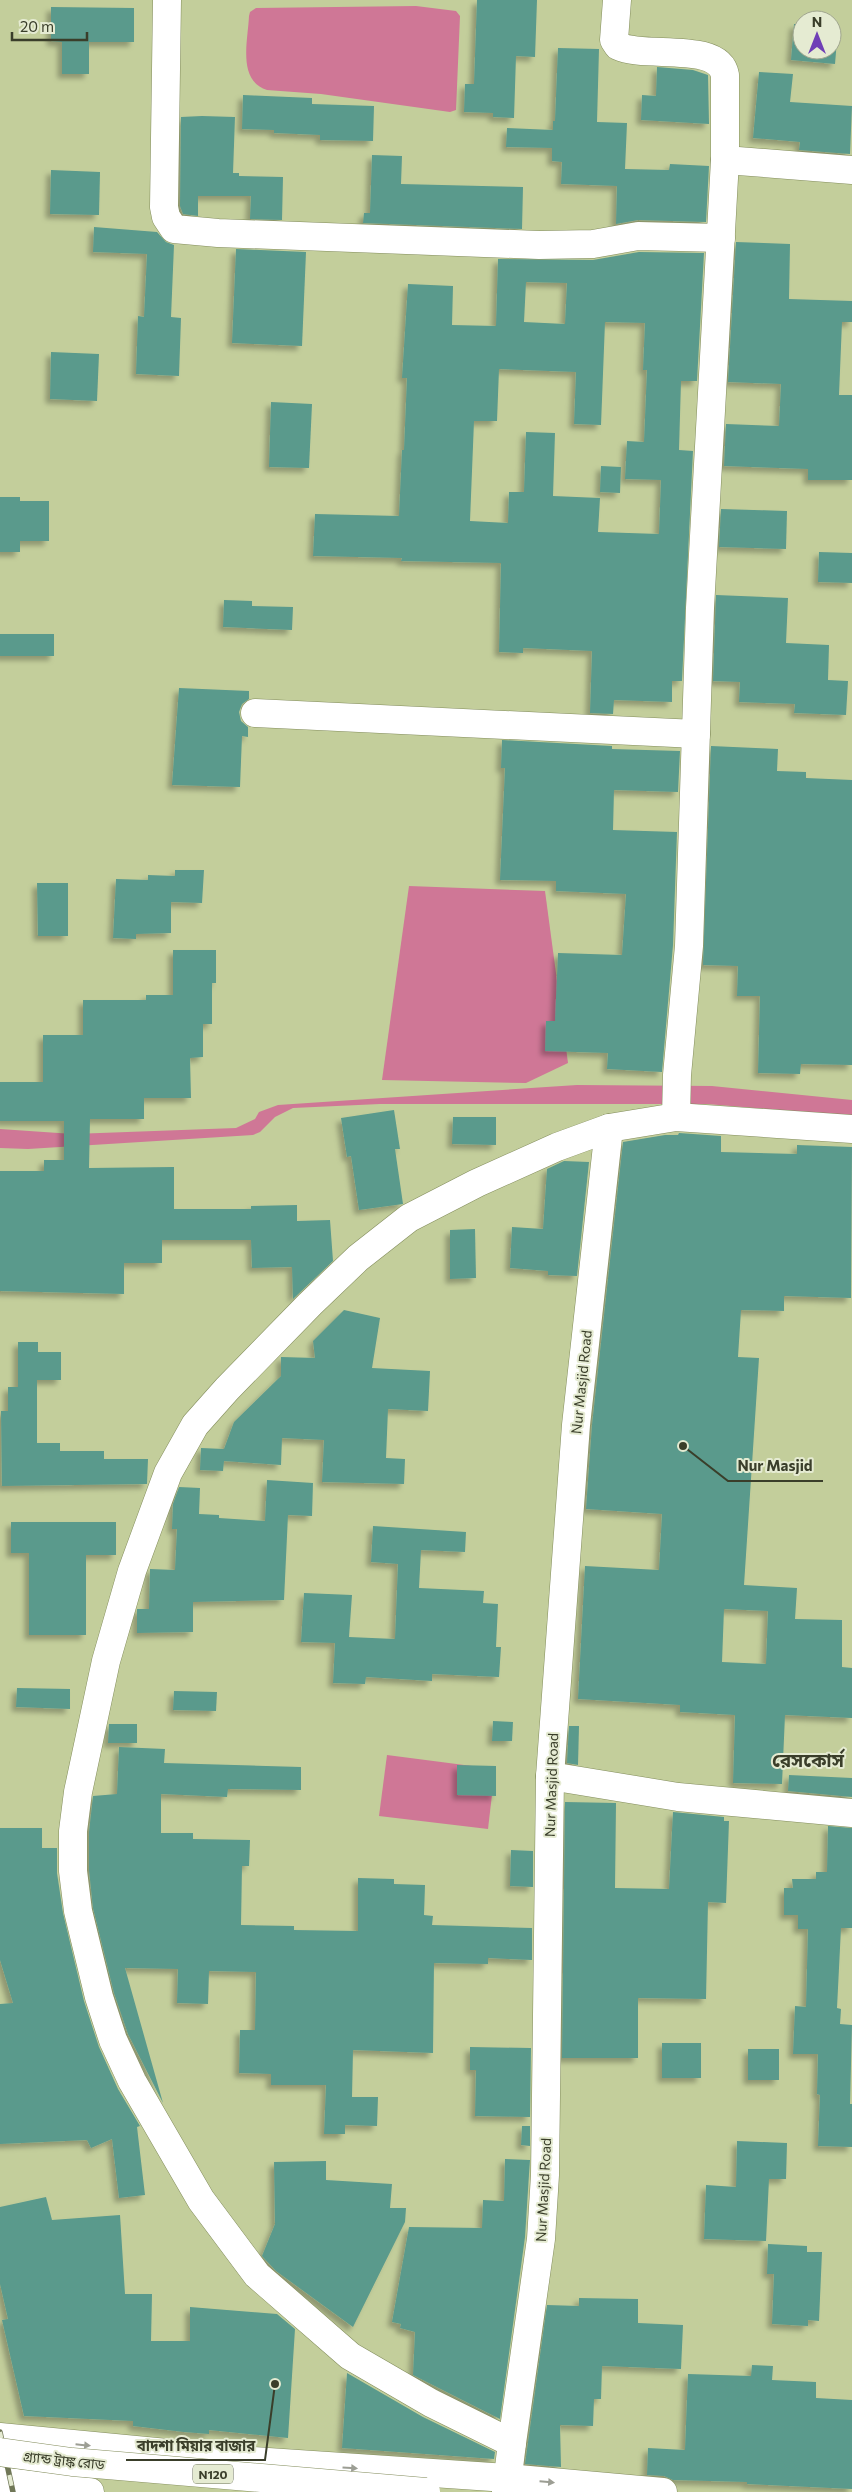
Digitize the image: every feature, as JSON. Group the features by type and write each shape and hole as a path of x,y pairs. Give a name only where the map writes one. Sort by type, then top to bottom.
{"main road":[{"path":"167,0 164,208 166,217 174,229 218,233 539,245 594,244 638,236 721,238"},
{"path":"617,0 614,40 618,46 638,51 706,55 716,60 723,67 725,160 700,608 689,946 677,1075 676,1117"},
{"path":"725,160 852,170"},
{"path":"255,713 696,734"},
{"path":"512,2443 431,2402 350,2356 258,2275 227,2238 196,2191 132,2081 114,2040 99,1997 78,1912 73,1871 73,1831 78,1792 106,1661 132,1571 168,1473 195,1425 227,1389 310,1304 358,1258 409,1218 477,1182 557,1147 610,1128 676,1117 852,1129"},
{"name":"Nur Masjid Road","path":"507,2485 541,2239 545,2175 550,1776 576,1425 610,1128"},
{"path":"550,1776 678,1797 852,1813"},
{"path":"0,2437 507,2485 663,2492"},
{"name":"গ্র্যান্ড ট্রাঙ্ক রোড","path":"0,2452 72,2462 426,2492"},
{"path":"0,2481 90,2492"}],"shaded area":[{"path":"416,6 456,11 460,16 456,110 450,112 321,94 267,90 251,78 246,59 246,48 250,12 256,8"},
{"path":"409,886 545,891 568,1063 526,1083 382,1080"},
{"path":"577,1085 712,1086 852,1100 852,1116 707,1104 380,1104 293,1108 275,1117 260,1132 253,1135 28,1149 0,1148 0,1129 73,1134 236,1128 255,1119 259,1112 278,1105"},
{"path":"387,1755 495,1769 488,1829 379,1816"}],"building":[{"path":"477,0 537,0 535,57 516,56 514,118 493,117 493,113 464,112 465,84 474,84"},
{"path":"51,7 134,8 134,42 89,42 89,74 62,74 62,42 51,41"},
{"path":"558,48 599,49 597,122 627,123 625,169 669,170 670,164 709,166 706,222 638,220 616,224 617,186 561,184 562,162 552,161 552,148 506,147 507,128 553,130"},
{"path":"792,48 792,60 835,60 835,64 791,60"},
{"path":"657,67 693,70 708,75 709,124 641,120 642,95 656,96"},
{"path":"759,72 793,74 790,102 852,106 850,154 799,150 800,142 753,138"},
{"path":"243,95 312,98 312,104 374,106 373,141 320,140 320,135 274,133 274,130 242,129"},
{"path":"181,117 235,117 233,173 239,173 239,176 283,177 282,220 250,219 251,196 198,196 198,216 183,214 180,206"},
{"path":"372,155 402,156 401,184 523,187 522,229 363,223 364,213 370,213"},
{"path":"51,170 100,172 99,215 50,214"},
{"path":"94,227 157,232 166,242 174,245 171,317 181,318 179,376 136,374 138,316 144,317 147,254 93,252"},
{"path":"736,242 790,244 789,299 852,301 852,322 842,322 839,395 852,395 852,480 808,480 808,469 724,466 726,424 779,426 781,384 728,382"},
{"path":"236,249 306,252 302,346 232,343"},
{"path":"639,252 704,253 697,381 681,381 679,450 693,451 682,681 672,681 672,702 614,700 613,714 590,713 592,651 523,648 523,653 499,652 501,563 401,561 402,558 313,556 315,514 399,516 407,378 402,378 408,284 453,286 452,325 496,326 498,259 593,260","holes":["526,282 567,283 565,324 524,322","605,322 645,323 643,370 647,370 644,442 627,441 625,479 661,480 659,534 598,532 600,498 553,496 555,433 526,432 524,492 509,492 508,523 470,521 474,421 497,421 499,369 576,372 574,424 601,425"]},
{"path":"51,352 99,354 97,401 50,399"},
{"path":"271,402 312,404 309,468 269,467"},
{"path":"601,466 621,467 620,493 600,492"},
{"path":"0,497 20,497 20,501 49,501 49,541 20,541 20,552 0,552"},
{"path":"721,509 787,511 786,549 719,547"},
{"path":"819,552 852,553 852,583 818,582"},
{"path":"716,595 788,598 786,643 829,645 828,680 848,681 846,715 794,713 795,704 739,702 740,682 713,681"},
{"path":"224,600 252,601 252,606 293,607 292,630 223,627"},
{"path":"0,634 54,634 54,656 0,656"},
{"path":"179,688 249,691 249,699 242,704 239,712 241,721 248,727 248,737 242,736 240,787 172,785"},
{"path":"502,740 612,746 612,749 680,751 678,792 614,790 613,830 677,832 673,945 662,1072 607,1069 608,1053 545,1051 546,1021 555,1021 558,953 622,955 626,894 556,891 556,881 500,880 505,768 501,768"},
{"path":"711,746 778,749 777,771 806,772 806,778 852,780 852,1065 801,1064 800,1074 758,1073 760,996 737,996 738,966 703,965"},
{"path":"175,870 204,870 202,903 171,902 171,933 136,934 136,939 113,938 116,879 148,880 148,875 175,876"},
{"path":"37,883 68,883 68,936 38,936"},
{"path":"173,950 216,950 216,983 212,983 212,1024 203,1024 203,1057 190,1058 191,1098 144,1098 144,1119 90,1119 89,1168 174,1167 174,1209 251,1209 251,1206 297,1205 297,1221 330,1220 333,1261 293,1299 292,1267 252,1268 251,1240 162,1240 162,1263 124,1263 124,1294 0,1291 0,1171 44,1171 44,1160 64,1160 64,1121 0,1121 0,1082 43,1082 43,1035 83,1035 83,1000 146,1000 146,995 173,995"},
{"path":"394,1110 400,1149 395,1149 403,1204 359,1210 351,1156 347,1157 341,1118"},
{"path":"453,1117 496,1117 496,1145 452,1144"},
{"path":"679,1133 721,1136 721,1152 797,1154 797,1145 852,1147 851,1298 784,1296 784,1311 741,1310 738,1357 759,1358 744,1585 797,1588 795,1619 842,1620 842,1667 852,1668 852,1718 785,1715 782,1784 733,1783 735,1715 680,1712 680,1705 578,1699 585,1566 659,1570 662,1514 586,1509 592,1425 623,1142 665,1135 678,1135","holes":["724,1609 768,1611 766,1664 722,1662"]},
{"path":"564,1161 589,1162 577,1276 548,1275 548,1271 510,1268 512,1227 543,1229 547,1169"},
{"path":"475,1229 476,1278 450,1279 450,1230"},
{"path":"344,1310 380,1318 372,1368 430,1371 428,1411 388,1409 386,1458 405,1459 404,1484 322,1482 324,1440 282,1438 281,1465 224,1461 223,1471 200,1470 201,1448 224,1449 234,1422 281,1376 281,1357 315,1358 313,1341"},
{"path":"18,1342 38,1342 38,1352 61,1352 61,1380 37,1380 37,1443 60,1443 60,1451 104,1451 104,1459 148,1459 147,1484 2,1486 1,1411 8,1411 8,1387 18,1387"},
{"path":"267,1480 313,1483 312,1516 288,1515 284,1600 193,1602 193,1632 137,1633 137,1609 149,1609 150,1569 175,1570 177,1529 172,1529 173,1504 179,1487 200,1488 199,1514 219,1515 219,1518 265,1521"},
{"path":"11,1522 116,1522 116,1555 86,1555 86,1635 29,1635 29,1553 11,1553"},
{"path":"373,1526 466,1532 465,1552 421,1550 419,1588 484,1591 483,1603 498,1604 496,1647 501,1647 499,1677 432,1674 432,1681 366,1677 365,1684 333,1683 335,1643 301,1642 304,1593 352,1595 349,1637 395,1639 398,1564 371,1562"},
{"path":"17,1688 70,1689 70,1709 16,1707"},
{"path":"174,1691 217,1692 216,1711 173,1710"},
{"path":"493,1721 513,1722 512,1741 492,1741"},
{"path":"109,1724 137,1724 137,1743 108,1743"},
{"path":"569,1726 579,1726 578,1765 567,1763"},
{"path":"119,1747 165,1749 164,1763 301,1767 301,1790 228,1789 227,1797 161,1794 161,1833 193,1833 193,1839 250,1840 249,1866 242,1866 241,1925 294,1926 294,1930 358,1931 358,1878 394,1879 394,1884 425,1885 424,1915 433,1916 432,1925 532,1928 532,1960 488,1958 488,1964 434,1963 433,2053 353,2050 352,2097 378,2097 377,2126 345,2125 345,2134 324,2134 326,2085 271,2085 271,2074 239,2073 240,2030 255,2030 256,1972 209,1971 208,2004 177,2003 178,1969 125,1968 163,2103 128,2034 114,1993 93,1908 89,1870 89,1832 93,1796 117,1794"},
{"path":"457,1765 496,1766 496,1796 457,1795"},
{"path":"789,1775 852,1778 852,1797 788,1791"},
{"path":"565,1802 616,1803 615,1888 669,1889 673,1812 724,1817 724,1821 729,1821 726,1903 708,1902 706,1999 638,1998 638,2058 562,2058"},
{"path":"828,1826 852,1828 852,1928 841,1928 837,2008 841,2009 840,2024 852,2025 850,2104 852,2104 852,2147 818,2146 820,2095 817,2094 818,2054 793,2054 795,2006 806,2007 808,1929 798,1929 798,1915 784,1915 784,1888 793,1888 792,1879 816,1879 816,1872 827,1872"},
{"path":"0,1828 42,1828 42,1848 57,1848 57,1873 63,1913 84,2001 99,2047 118,2089 140,2126 137,2127 145,2195 119,2198 112,2139 91,2148 87,2140 0,2144 0,2004 13,2003 0,1960"},
{"path":"511,1850 533,1851 533,1887 510,1886"},
{"path":"662,2043 701,2043 701,2078 662,2078"},
{"path":"470,2047 531,2048 530,2117 475,2116 476,2070 470,2070"},
{"path":"748,2049 779,2049 779,2080 748,2080"},
{"path":"522,2126 530,2126 530,2146 521,2145"},
{"path":"737,2141 787,2143 786,2179 769,2179 766,2241 704,2239 706,2185 736,2187"},
{"path":"505,2159 530,2160 525,2237 500,2419 413,2375 415,2332 400,2328 401,2324 392,2322 409,2227 482,2228 483,2200 504,2201"},
{"path":"326,2161 326,2180 392,2184 390,2208 406,2208 405,2222 353,2327 276,2271 262,2256 275,2224 274,2162"},
{"path":"46,2197 52,2220 120,2215 125,2294 152,2294 151,2341 190,2341 190,2307 277,2314 295,2329 288,2438 209,2430 209,2434 184,2432 133,2426 133,2421 24,2416 2,2320 8,2319 0,2284 0,2207"},
{"path":"768,2244 807,2246 807,2252 822,2252 819,2321 808,2320 808,2326 772,2324 774,2274 767,2274"},
{"path":"579,2298 638,2299 638,2323 683,2325 681,2369 602,2366 601,2399 594,2399 593,2426 560,2425 561,2467 525,2464 547,2305 579,2306"},
{"path":"752,2365 773,2366 772,2380 816,2382 816,2398 852,2400 852,2489 747,2484 747,2482 673,2480 664,2476 647,2475 648,2448 685,2450 688,2374 751,2376"},
{"path":"347,2373 423,2417 495,2452 494,2459 342,2448"}],"railway":[{"path":"0,2432 13,2492"}],"place":[{"name":"Nur Masjid","path":"683,1446"},
{"name":"বাদশা মিয়ার বাজার","path":"275,2384"}],"district":[{"name":"রেসকোর্স","path":"808,1759"}]}
